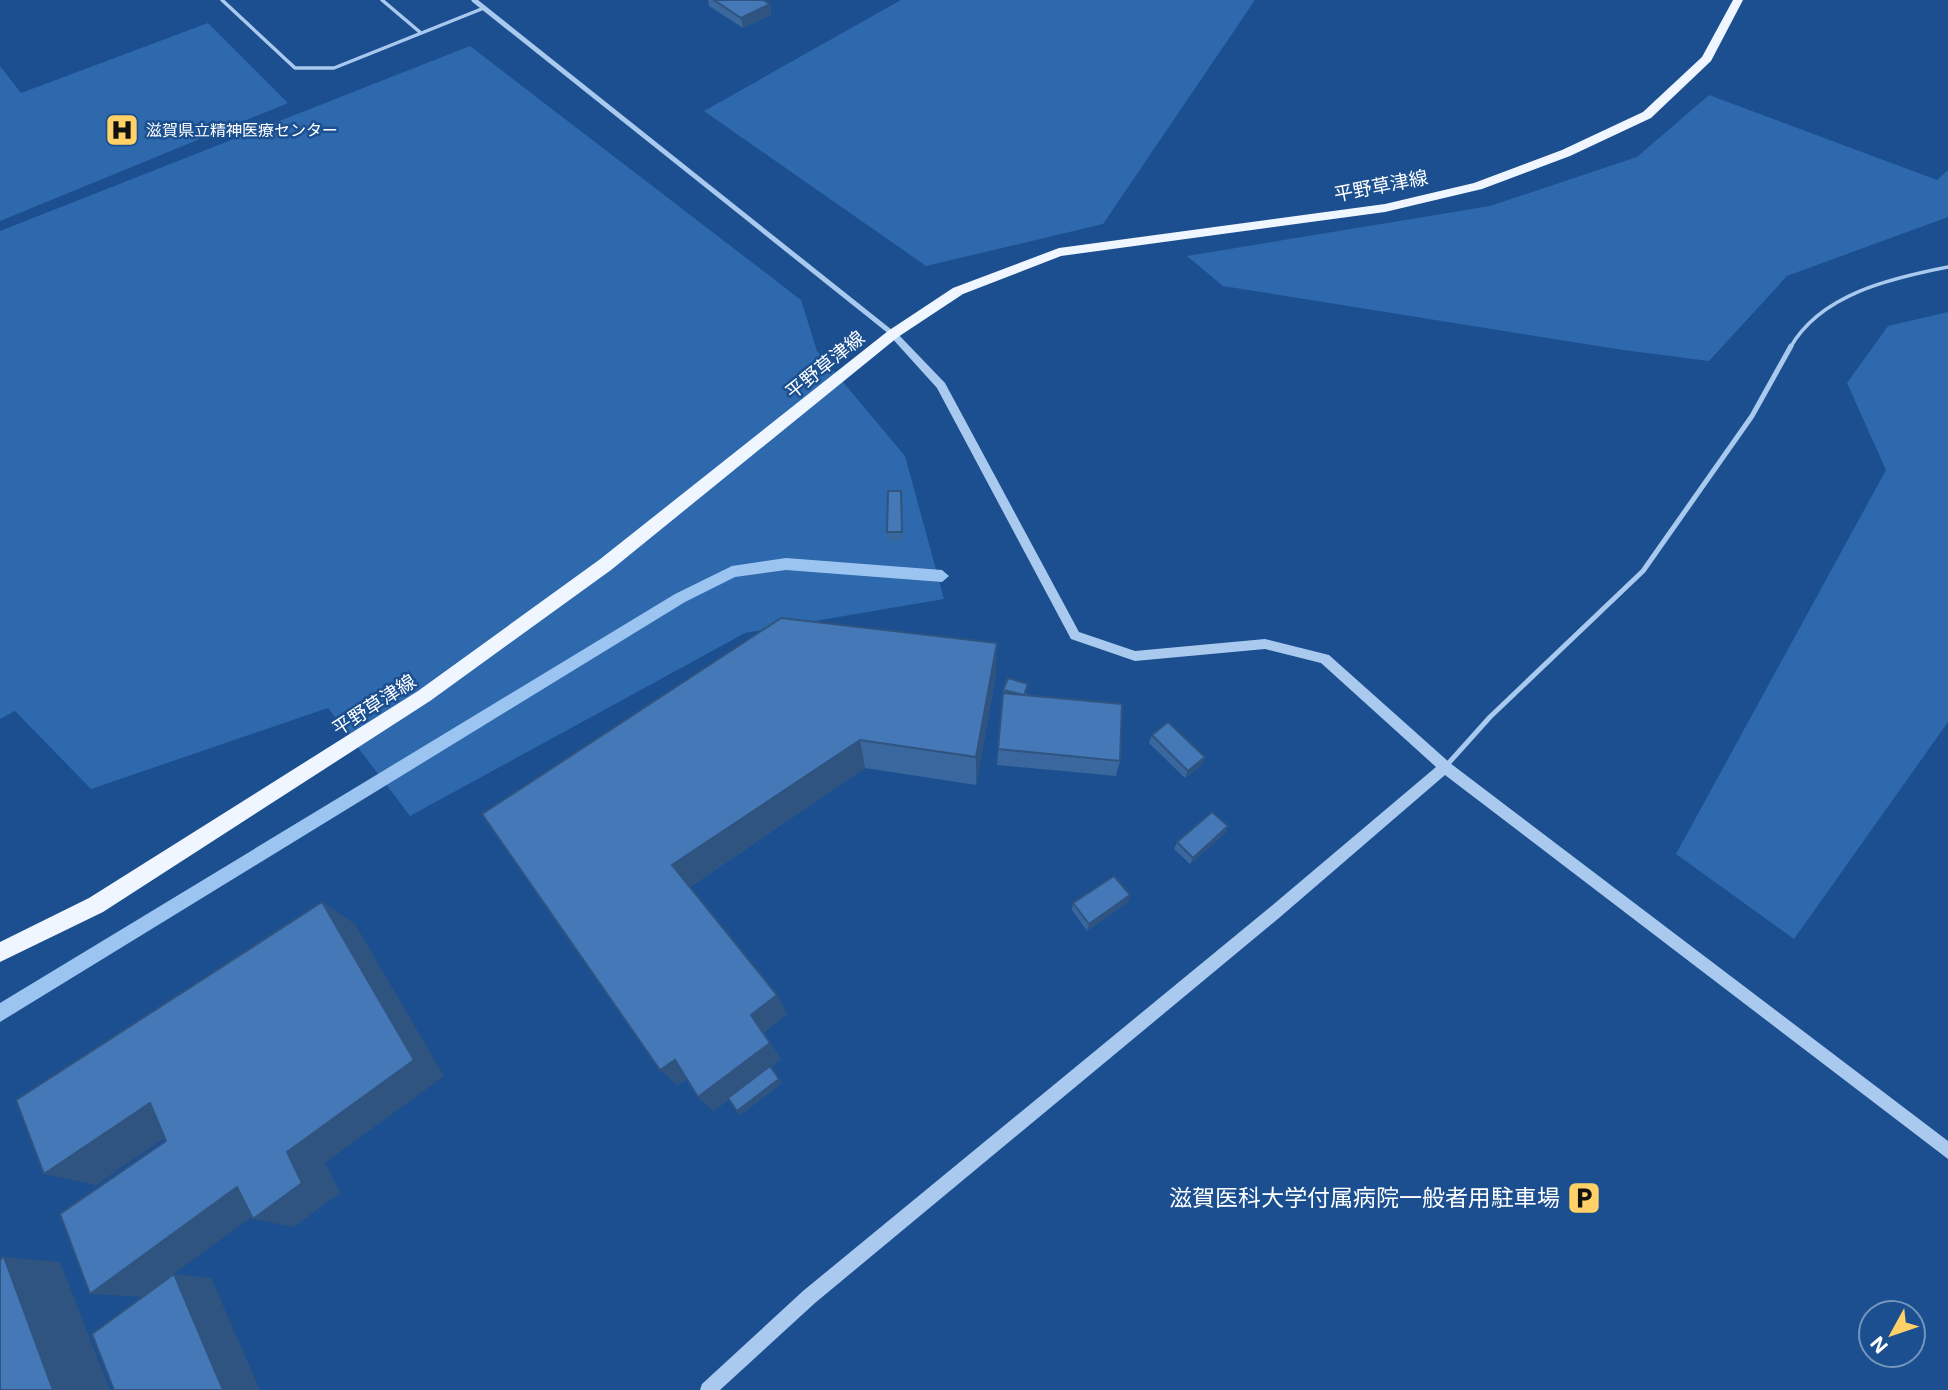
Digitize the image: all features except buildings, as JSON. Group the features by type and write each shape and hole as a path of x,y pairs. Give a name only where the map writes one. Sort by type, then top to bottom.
{"main road":[{"name":"平野草津線","path":"0,952 96,905 424,696 605,565 893,334 958,291 1059,252 1385,208 1478,186 1566,153 1647,116 1707,59 1738,0"}],"street":[{"path":"474,0 893,334 941,386 1075,636 1135,656 1265,644 1325,659 1446,767 1948,1151"},
{"path":"708,1390 809,1297 1253,931 1446,767"}],"lane":[{"path":"222,0 295,68 334,68 484,8"},
{"path":"382,0 421,33"},
{"path":"1446,767 1490,717 1643,571 1752,416 1799,332 1838,302 1901,276 1948,267"}],"shaded area":[{"path":"901,0 1255,0 1103,224 926,266 704,111"},
{"path":"208,23 288,103 0,221 0,66 21,93"},
{"path":"470,46 801,300 817,351 905,456 944,599 745,633 410,816 328,708 91,789 15,711 0,719 0,231"},
{"path":"1709,95 1937,180 1948,170 1948,217 1787,276 1709,361 1623,350 1223,286 1187,256 1490,206 1637,157"},
{"path":"1948,312 1948,722 1794,939 1676,854 1886,470 1847,383 1888,326"}],"waterway":[{"path":"0,1013 680,598 732,572 786,564 942,576"}],"place":[{"name":"滋賀県立精神医療センター","path":"122,130"},
{"name":"滋賀医科大学付属病院一般者用駐車場","path":"1584,1198"}]}
